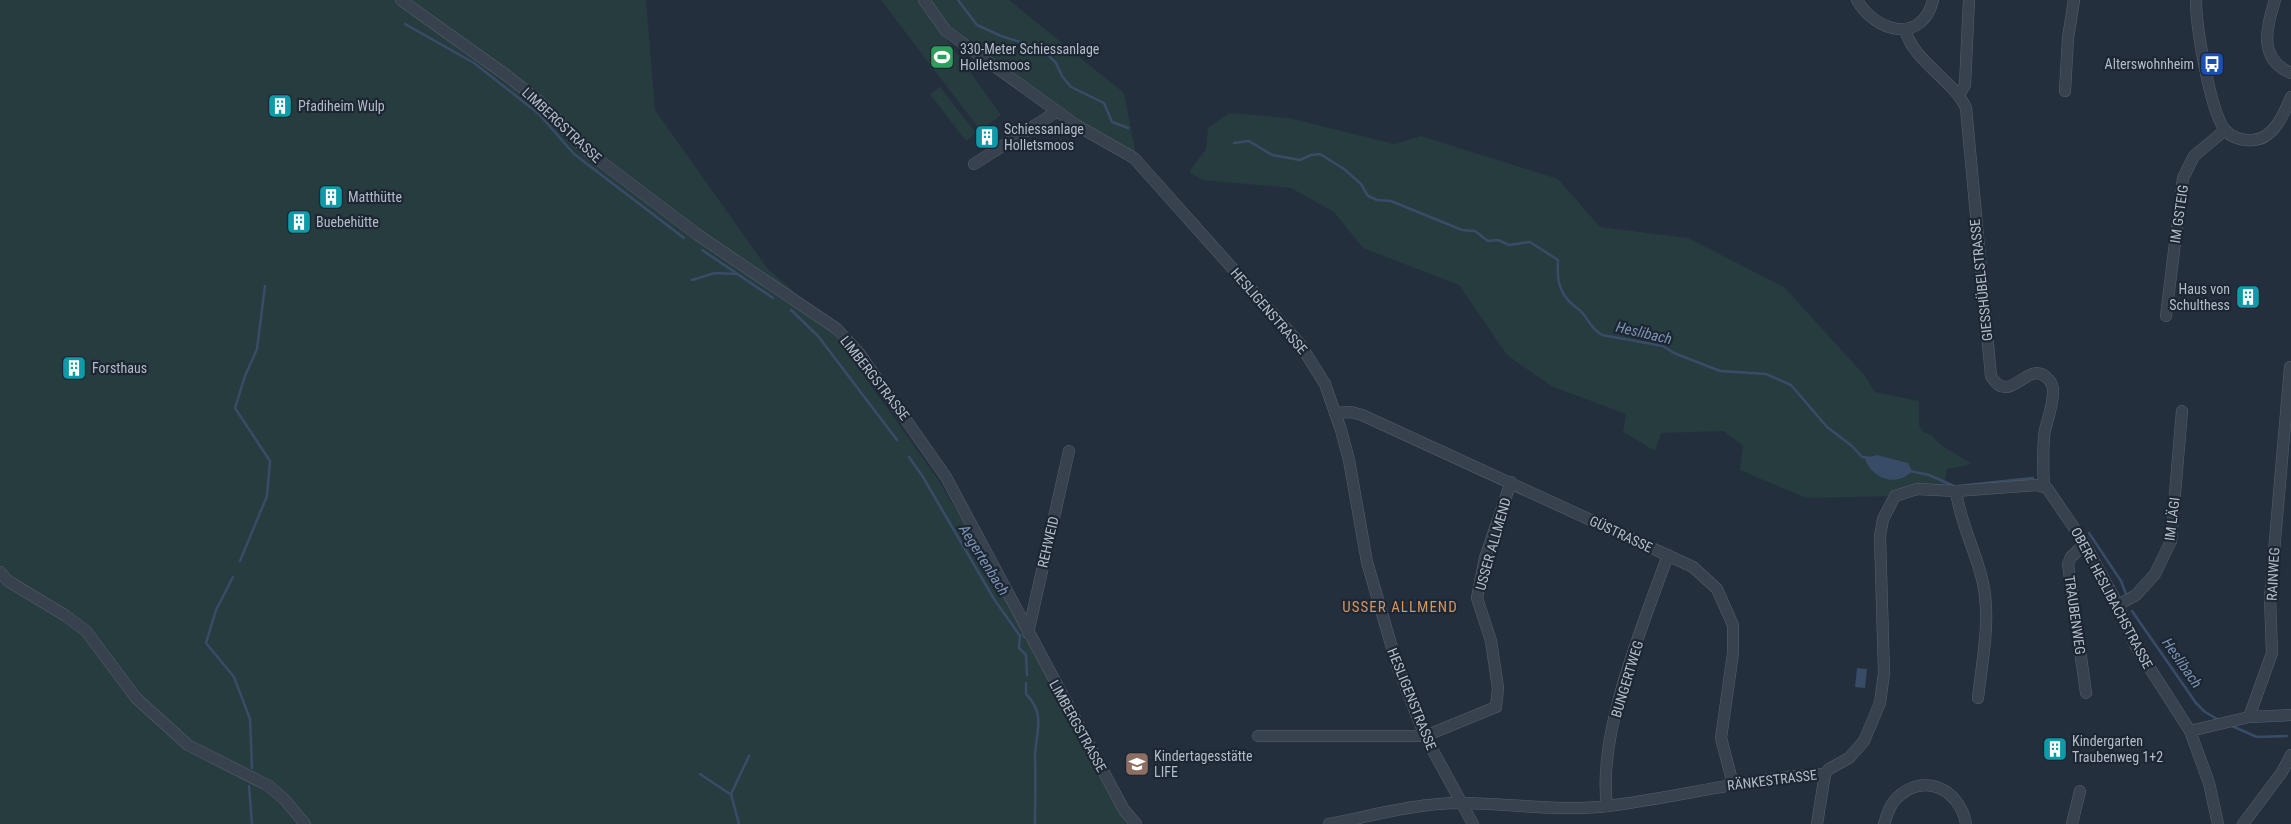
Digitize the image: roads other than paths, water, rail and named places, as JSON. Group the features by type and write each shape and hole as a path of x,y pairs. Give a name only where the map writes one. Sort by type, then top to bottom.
{"street":[{"name":"LIMBERGSTRASSE","path":"401,0 539,101 592,154 645,194 749,271 837,329 859,353 946,477 1124,810 1135,824"},
{"name":"HESLIGENSTRASSE","path":"924,0 946,31 1076,126 1134,158 1300,344 1325,384 1335,413 1349,460 1367,562 1386,631 1425,736 1473,824"},
{"path":"1857,0 1869,16 1882,26 1895,29 1905,28 1922,20 1930,10 1932,0"},
{"path":"1959,95 1965,85 1969,0"},
{"path":"2065,91 2068,38 2074,0"},
{"path":"2196,0 2212,96 2218,118 2226,130 2244,140 2255,140 2264,137 2283,116 2291,98"},
{"path":"2275,0 2267,28 2268,52 2278,66 2291,73"},
{"name":"GIESSHÜBELSTRASSE","path":"1905,28 1912,47 1959,95 1966,108 1991,376 1995,383 2000,386 2009,387 2032,373 2038,372 2051,381 2053,390 2044,436 2044,486"},
{"path":"974,164 1056,112"},
{"name":"IM GSTEIG","path":"2166,316 2183,178 2189,164 2200,149 2226,130"},
{"name":"RAINWEG","path":"2249,717 2272,653 2270,598 2290,367"},
{"name":"IM LÄGI","path":"2118,605 2136,595 2155,574 2171,541 2182,411"},
{"name":"GÜSTRASSE","path":"1335,413 1351,412 1362,415 1511,482 1693,567 1717,589 1733,625 1733,653 1721,738 1733,784"},
{"name":"REHWEID","path":"1028,633 1069,451"},
{"name":"USSER ALLMEND","path":"1425,736 1496,706 1498,688 1491,641 1477,598 1485,558 1511,482"},
{"name":"RÄNKESTRASSE","path":"1329,824 1444,803 1460,802 1530,808 1606,806 1793,775 1825,774 1829,769 1849,758 1864,742 1880,703 1884,673 1880,536 1887,508 1896,496 1917,489 1956,491 2037,484 2044,486"},
{"name":"OBERE HESLIBACHSTRASSE","path":"2044,486 2055,497 2086,544 2118,605 2136,646 2190,732 2209,783 2218,824"},
{"path":"1956,491 1961,517 1978,562 1984,586 1985,634 1978,698"},
{"name":"TRAUBENWEG","path":"2086,544 2071,557 2068,564 2086,693"},
{"name":"BUNGERTWEG","path":"1606,806 1604,788 1614,715 1668,555"},
{"path":"0,572 8,581 86,630 136,698 188,745 268,786 286,800 305,824"},
{"path":"2190,732 2249,717 2291,715"},
{"path":"1258,736 1425,736"},
{"path":"2244,824 2282,772 2291,755"},
{"path":"1817,824 1825,774"},
{"path":"1884,824 1895,800 1913,787 1933,786 1950,793 1961,806 1966,824"},
{"path":"2072,824 2080,791"}],"water":[{"path":"1877,455 1908,463 1912,471 1906,476 1893,480 1879,476 1865,459"},
{"path":"1857,668 1867,669 1865,688 1855,687"}],"waterway":[{"name":"Heslibach","path":"958,0 977,25 1001,36 1042,49 1056,63 1062,76 1071,87 1104,103 1112,122 1128,128"},
{"path":"405,24 474,63 539,114 574,154 684,238"},
{"name":"Heslibach","path":"1234,143 1249,141 1272,155 1300,160 1311,155 1320,154 1344,169 1361,184 1368,196 1377,200 1391,201 1462,230 1475,231 1488,241 1498,240 1509,245 1530,242 1558,260 1558,278 1561,289 1567,299 1583,313 1594,329 1602,335 1663,346 1674,353 1720,371 1766,374 1791,385 1827,427 1852,446 1862,457 1872,458"},
{"path":"702,250 773,298"},
{"path":"692,280 715,273 737,274"},
{"path":"240,561 267,496 270,461 235,408 245,376 257,349 265,286"},
{"name":"Aegertenbach","path":"791,310 818,336 897,440"},
{"name":"Aegertenbach","path":"909,457 923,477 994,599 1020,636 1019,648 1026,655 1027,675"},
{"name":"Heslibach","path":"1910,471 1929,475 1954,486"},
{"name":"Heslibach","path":"1967,485 2033,478"},
{"name":"Heslibach","path":"2089,533 2121,581 2126,594"},
{"path":"233,577 216,610 206,643 234,677 250,719 252,768"},
{"name":"Heslibach","path":"2132,611 2196,703 2205,712 2219,720"},
{"name":"Aegertenbach","path":"1026,683 1026,694 1036,709 1038,717 1035,749 1035,824"},
{"name":"Heslibach","path":"2232,726 2257,737 2287,736"},
{"path":"739,824 731,794 749,756"},
{"path":"700,774 730,794"},
{"path":"249,786 252,824"}],"place":[{"name":"330-Meter Schiessanlage Holletsmoos","path":"942,57"},
{"name":"Alterswohnheim","path":"2212,64"},
{"name":"Pfadiheim Wulp","path":"280,106"},
{"name":"Schiessanlage Holletsmoos","path":"987,137"},
{"name":"Matthütte","path":"331,197"},
{"name":"Buebehütte","path":"299,222"},
{"name":"Haus von Schulthess","path":"2248,297"},
{"name":"Forsthaus","path":"74,368"},
{"name":"Kindergarten Traubenweg 1+2","path":"2055,749"},
{"name":"Kindertagesstätte LIFE","path":"1137,764"}],"district":[{"name":"USSER ALLMEND","path":"1400,607"}]}
